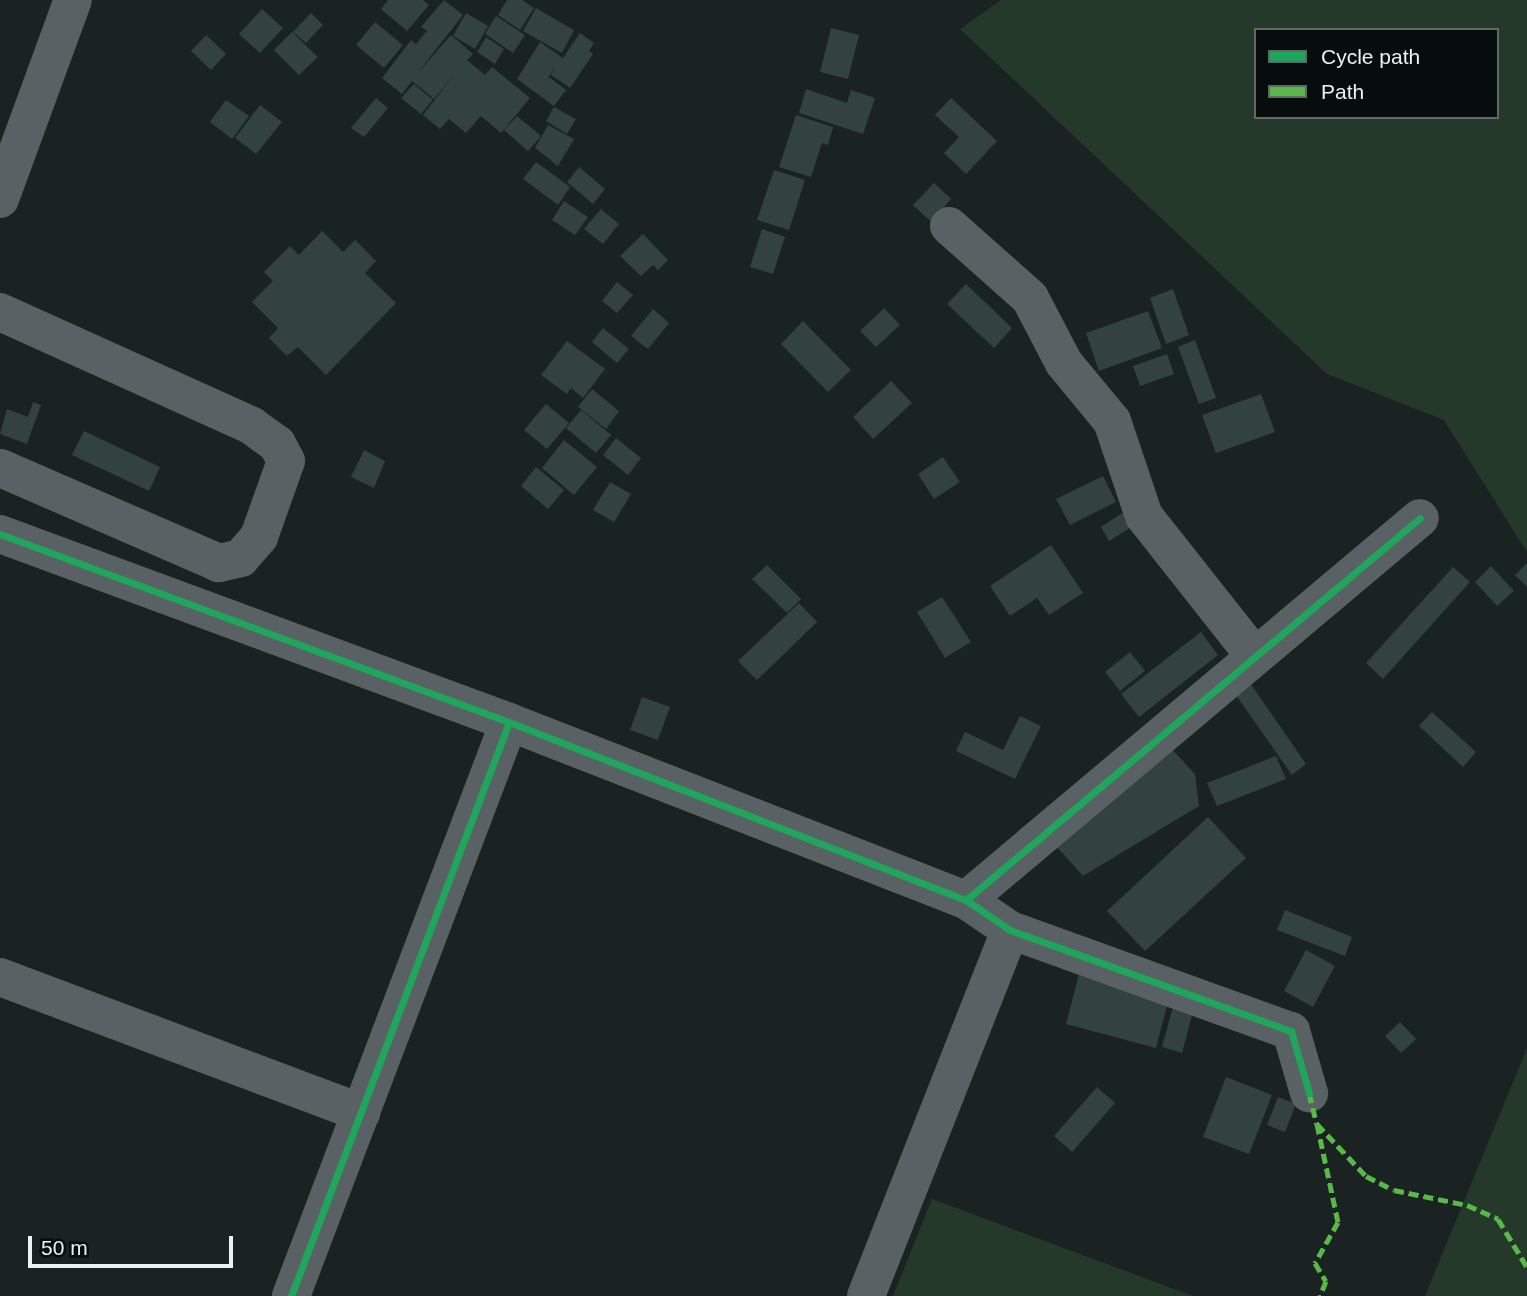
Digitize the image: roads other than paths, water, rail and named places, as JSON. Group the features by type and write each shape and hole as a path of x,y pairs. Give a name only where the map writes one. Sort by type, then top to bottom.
{"street":[{"path":"0,199 73,0"},
{"path":"948,226 1030,298 1064,363 1112,421 1144,516 1254,654"},
{"path":"0,312 252,426 277,444 286,461 260,537 241,558 219,563 0,468"},
{"path":"966,900 1254,654 1420,518"},
{"path":"0,534 509,722 966,900 1010,930 1291,1031 1310,1093"},
{"path":"291,1296 509,722"},
{"path":"866,1296 1010,930"},
{"path":"0,977 361,1113"}]}
